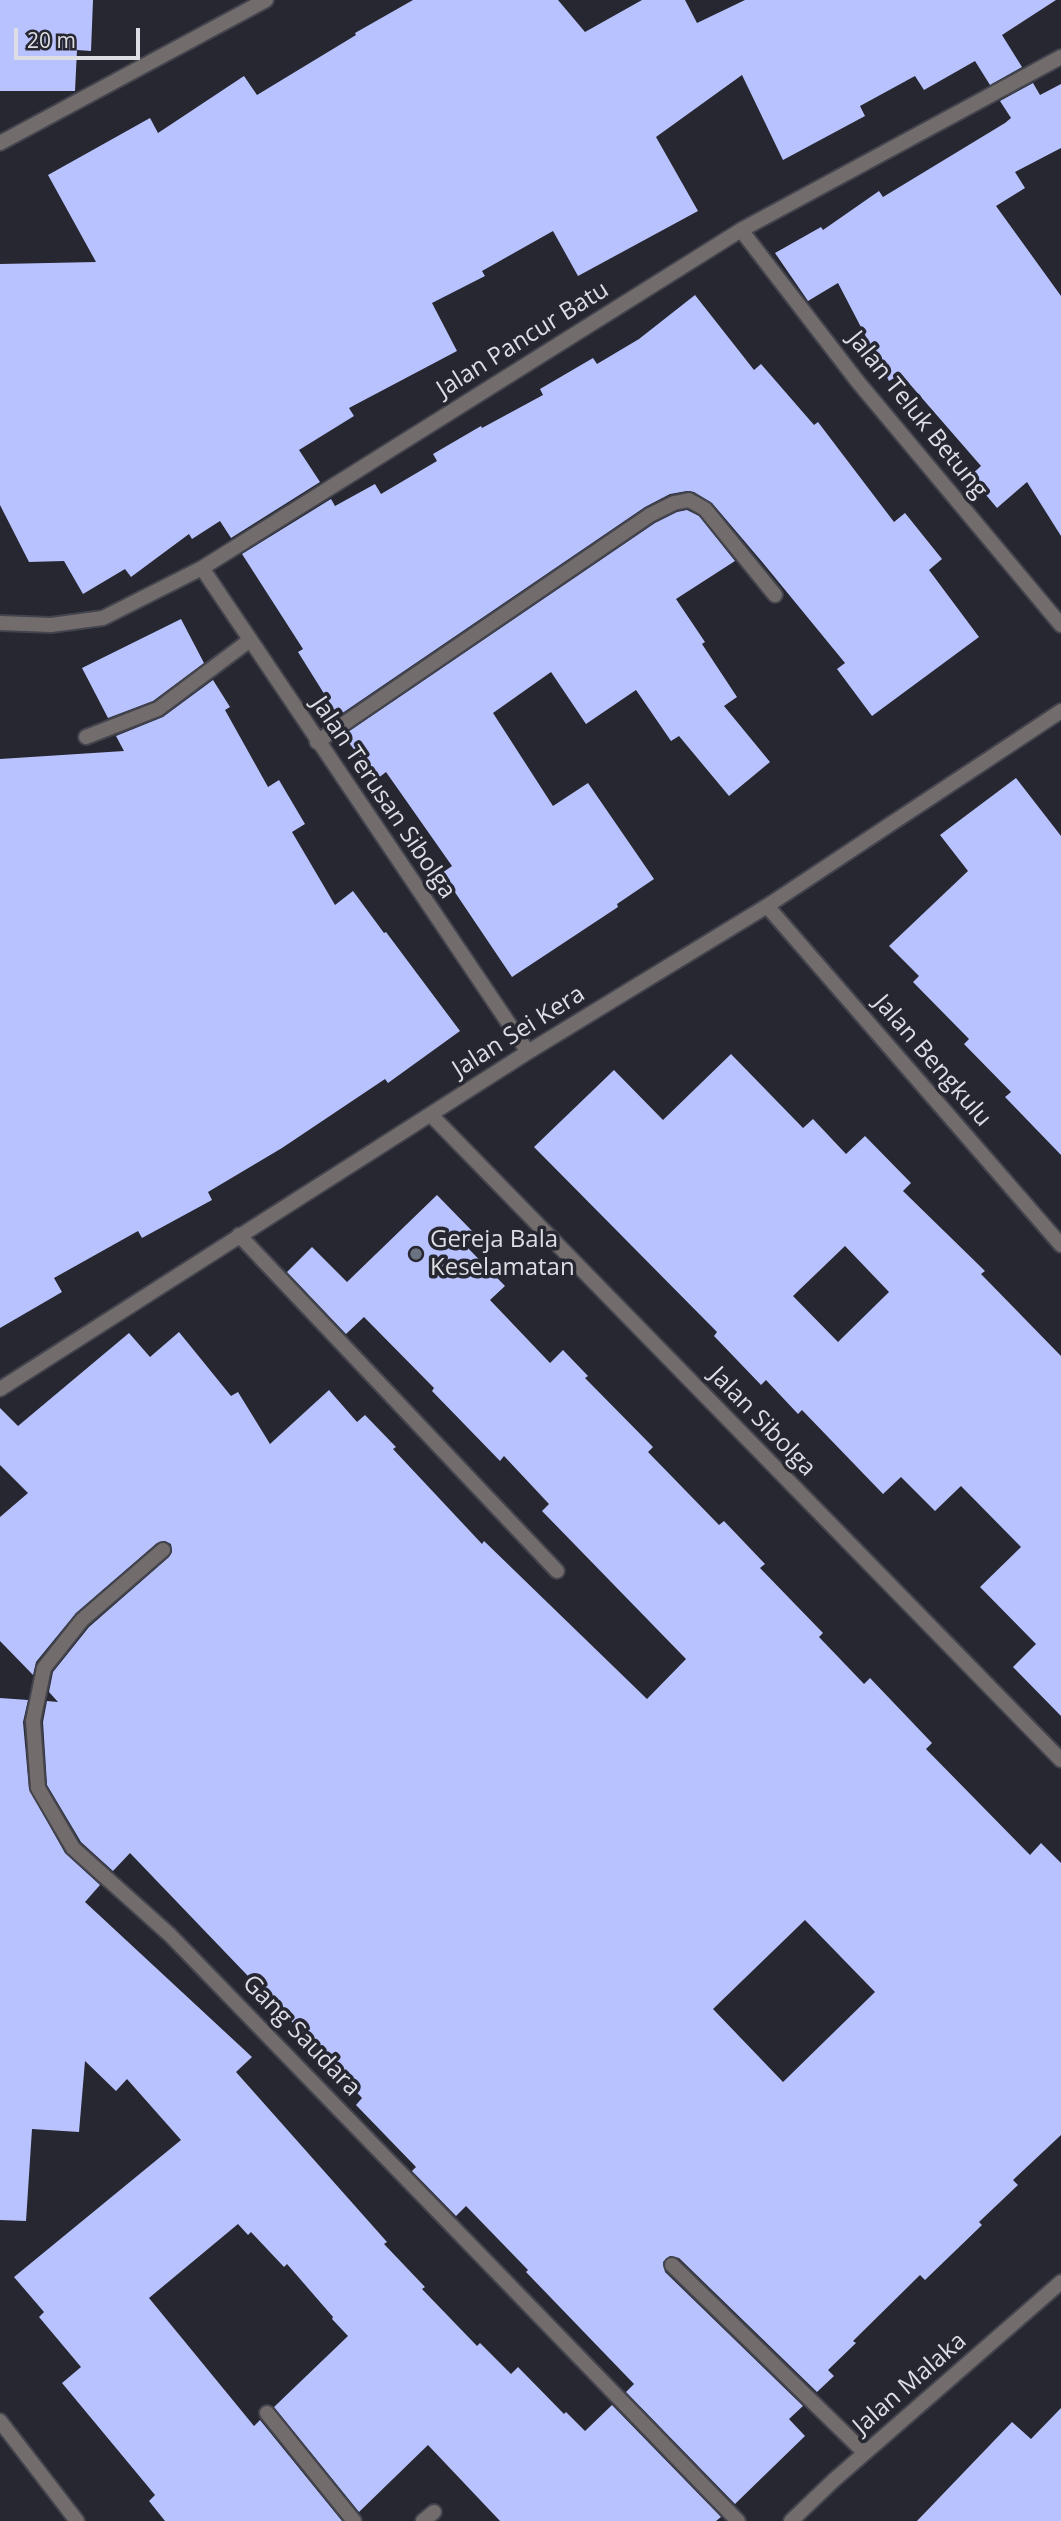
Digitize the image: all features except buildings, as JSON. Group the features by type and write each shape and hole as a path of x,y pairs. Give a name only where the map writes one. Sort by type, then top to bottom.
{"street":[{"path":"0,143 266,0"},
{"name":"Jalan Pancur Batu","path":"0,623 51,625 103,618 202,568 741,230 1061,57"},
{"name":"Jalan Teluk Betung","path":"741,230 858,382 1061,625"},
{"path":"317,742 650,515 674,503 689,500 705,509 775,595"},
{"name":"Jalan Terusan Sibolga","path":"202,568 528,1052"},
{"path":"86,737 158,709 250,640"},
{"name":"Jalan Sei Kera","path":"0,1389 528,1052 767,906 1061,712"},
{"name":"Jalan Bengkulu","path":"767,906 1061,1245"},
{"name":"Jalan Sibolga","path":"431,1115 1061,1760"},
{"path":"239,1235 557,1571"},
{"name":"Gang Saudara","path":"163,1550 82,1620 44,1668 33,1721 38,1788 73,1847 170,1934 738,2521"},
{"path":"672,2265 865,2453"},
{"name":"Jalan Malaka","path":"791,2521 1061,2282"},
{"path":"267,2413 355,2521"},
{"path":"0,2421 77,2521"}],"place":[{"name":"Gereja Bala Keselamatan","path":"416,1254"}]}
